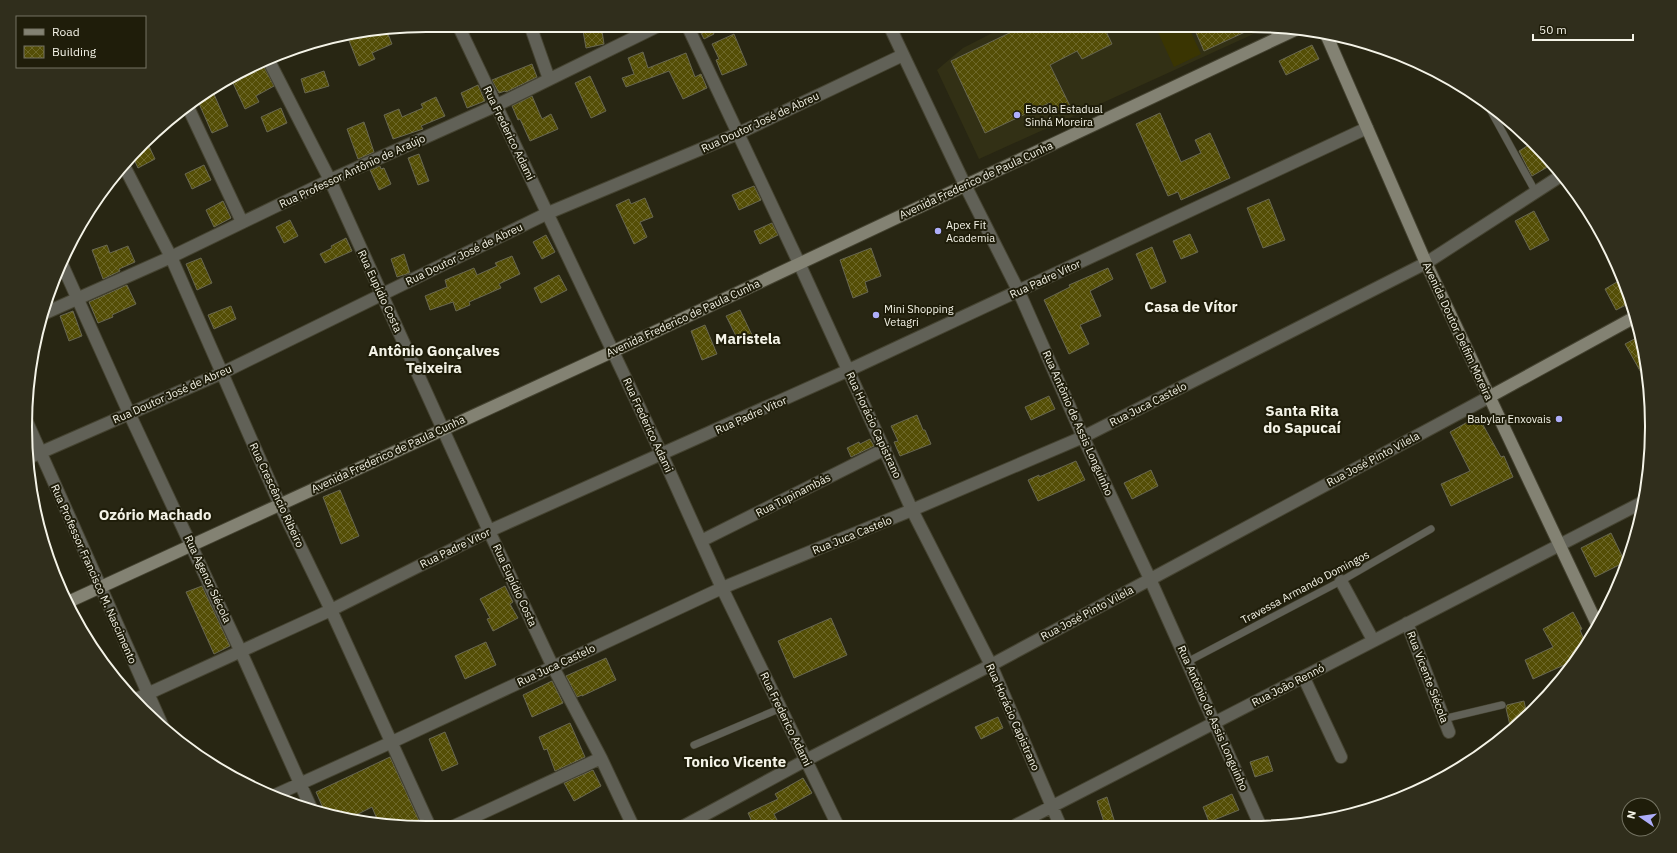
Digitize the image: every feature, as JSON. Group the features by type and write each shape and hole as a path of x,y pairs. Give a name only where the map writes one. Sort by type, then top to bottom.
{"main road":[{"name":"Avenida Frederico de Paula Cunha","path":"73,600 614,351 1287,34"},
{"name":"Avenida Doutor Delfim Moreira","path":"1329,40 1426,263 1595,619"},
{"path":"1489,397 1630,319"}],"street":[{"name":"Rua Frederico Adami","path":"461,32 495,106 614,351 722,588 836,821"},
{"path":"532,32 549,79"},
{"name":"Rua Professor Antônio de Araújo","path":"49,311 171,257 330,180 495,106 646,32"},
{"name":"Rua Horácio Capistrano","path":"690,32 849,370 912,510 991,665 1058,821"},
{"name":"Rua Antônio de Assis Longuinho","path":"892,32 1019,292 1083,437 1150,579 1258,821"},
{"name":"Rua Doutor José de Abreu","path":"33,456 222,373 548,213 737,134 903,55"},
{"name":"Rua Eupídio Costa","path":"270,65 330,180 381,294 444,428 489,531 553,666 601,758 631,821"},
{"path":"189,112 242,222"},
{"name":"Rua Padre Vitor","path":"140,697 331,610 489,531 662,455 1019,292 1367,128"},
{"name":"Rua Crescêncio Ribeiro","path":"126,171 171,257 280,505 331,610 427,821"},
{"name":"Rua Juca Castelo","path":"280,792 722,588 912,510 1083,437 1426,263 1557,178"},
{"name":"Rua Agenor Siécola","path":"65,270 129,413 192,544 309,803"},
{"name":"Rua José Pinto Vilela","path":"693,821 806,760 991,665 1489,397"},
{"name":"Rua Professor Francisco M. Nascimento","path":"32,435 156,713"},
{"name":"Rua Tupinambás","path":"701,541 885,449"},
{"name":"Rua João Rennó","path":"1024,821 1215,722 1304,678 1407,622 1637,505"},
{"path":"1341,581 1373,640"},
{"name":"Rua Vicente Siécola","path":"1407,622 1449,732"},
{"path":"1304,678 1341,757"},
{"path":"465,821 601,758"}],"lane":[{"path":"1494,116 1535,191"},
{"name":"Travessa Armando Domingos","path":"1187,662 1341,581 1431,529"},
{"path":"1443,719 1502,705"},
{"path":"694,745 781,708"}],"shaded area":[{"name":"Escola Estadual Sinhá Moreira","path":"994,32 1257,32 979,159 937,70 963,48"},
{"path":"1158,32 1191,32 1201,54 1174,67"}],"building":[{"path":"583,32 602,32 604,44 586,48"},
{"path":"700,32 713,32 714,34 704,39"},
{"path":"1011,32 1106,32 1112,44 1082,59 1077,51 1050,65 1070,106 1054,114 1049,103 985,133 951,61"},
{"path":"1196,32 1245,32 1204,51"},
{"path":"388,34 392,44 372,53 375,59 359,66 349,40"},
{"path":"734,34 747,65 722,75 716,60 719,59 712,44"},
{"path":"1312,45 1319,59 1286,75 1279,61"},
{"path":"643,52 648,68 686,53 695,77 701,74 707,88 683,99 669,71 626,87 622,78 634,74 628,58"},
{"path":"532,64 537,77 506,92 499,93 492,80"},
{"path":"264,67 274,86 256,96 259,102 245,109 233,83"},
{"path":"324,71 329,86 305,93 301,79"},
{"path":"590,76 606,111 591,118 575,83"},
{"path":"478,85 485,101 467,108 461,93"},
{"path":"214,94 228,126 212,133 199,104"},
{"path":"532,96 542,119 551,114 558,129 530,141 512,106"},
{"path":"436,97 445,116 421,126 423,129 393,139 384,115 399,109 402,117 423,108 421,104"},
{"path":"281,108 287,123 267,132 261,117"},
{"path":"1160,113 1181,162 1201,153 1195,140 1210,133 1230,178 1181,200 1178,192 1168,196 1136,124"},
{"path":"364,122 374,152 358,159 347,129"},
{"path":"1527,146 1548,167 1532,176 1519,151"},
{"path":"149,147 155,159 138,168 135,161"},
{"path":"419,154 429,181 418,185 408,158"},
{"path":"204,165 211,180 192,189 185,174"},
{"path":"380,166 381,169 384,168 391,184 379,190 370,170"},
{"path":"754,186 761,200 739,210 732,195"},
{"path":"645,198 653,217 640,222 647,237 634,244 616,205 629,199 631,204"},
{"path":"1269,199 1285,240 1263,248 1247,208"},
{"path":"223,201 231,218 214,227 206,210"},
{"path":"1534,211 1549,240 1530,250 1515,221"},
{"path":"290,220 298,236 284,243 276,227"},
{"path":"772,223 778,235 760,244 754,231"},
{"path":"1190,234 1198,252 1181,259 1173,241"},
{"path":"546,235 555,252 542,259 533,242"},
{"path":"346,238 352,251 325,263 320,254"},
{"path":"107,245 110,253 128,246 135,262 119,269 120,271 103,279 92,250"},
{"path":"1152,247 1166,282 1151,289 1136,254"},
{"path":"871,248 881,276 865,282 868,292 853,298 840,260"},
{"path":"404,254 410,273 397,277 391,259"},
{"path":"512,256 520,274 499,284 501,288 469,302 470,305 456,311 453,302 430,310 425,296 447,287 445,280 474,268 477,275 497,266 495,263"},
{"path":"201,258 212,283 197,290 186,264"},
{"path":"1108,268 1113,279 1090,291 1101,316 1080,325 1089,344 1069,354 1044,300 1070,287 1069,285"},
{"path":"559,275 567,290 541,303 534,288"},
{"path":"1617,282 1626,305 1616,310 1605,289"},
{"path":"127,285 136,304 112,315 113,317 98,323 89,302"},
{"path":"231,306 236,319 214,329 208,315"},
{"path":"740,310 753,337 740,344 726,316"},
{"path":"73,311 82,336 69,341 60,316"},
{"path":"705,325 717,354 702,360 691,331"},
{"path":"1635,339 1642,374 1625,344"},
{"path":"1049,396 1055,409 1031,420 1025,407"},
{"path":"917,415 931,444 900,456 894,442 898,441 891,426"},
{"path":"1478,416 1501,457 1504,456 1513,477 1451,506 1441,484 1470,471 1450,432"},
{"path":"870,439 874,446 851,457 847,448 859,442 860,444"},
{"path":"1076,461 1085,480 1038,501 1028,480 1039,475 1039,477"},
{"path":"1151,470 1158,486 1132,499 1124,483"},
{"path":"340,490 359,536 341,544 323,497"},
{"path":"1611,533 1623,557 1620,565 1595,577 1581,548"},
{"path":"202,586 230,646 214,654 186,592"},
{"path":"505,586 513,602 510,604 518,618 493,631 487,619 490,618 480,599"},
{"path":"1573,612 1582,629 1580,630 1583,638 1565,665 1533,679 1525,660 1553,647 1543,629"},
{"path":"831,618 847,655 794,678 778,641"},
{"path":"486,642 496,665 465,679 455,656"},
{"path":"606,658 616,680 577,697 566,676"},
{"path":"552,681 563,703 532,717 523,695"},
{"path":"1524,701 1526,708 1510,724 1506,708 1507,705"},
{"path":"998,717 1003,728 981,739 975,727"},
{"path":"570,723 585,757 555,771 547,749 544,750 539,737"},
{"path":"445,732 458,764 442,771 429,739"},
{"path":"1268,756 1273,771 1255,777 1250,762"},
{"path":"390,757 419,821 377,818 372,807 357,814 324,808 316,792"},
{"path":"593,770 601,786 574,801 564,783"},
{"path":"803,778 812,793 774,814 778,821 752,821 748,813 778,799 775,794"},
{"path":"1232,794 1239,810 1209,821 1203,807"},
{"path":"1107,797 1114,821 1104,821 1097,801"}],"place":[{"name":"Escola Estadual Sinhá Moreira","path":"1017,115"},
{"name":"Apex Fit Academia","path":"938,231"},
{"name":"Mini Shopping Vetagri","path":"876,315"},
{"name":"Babylar Enxovais","path":"1559,419"}],"district":[{"name":"Casa de Vítor","path":"1191,307"},
{"name":"Maristela","path":"748,339"},
{"name":"Antônio Gonçalves Teixeira","path":"434,360"},
{"name":"Santa Rita do Sapucaí","path":"1302,420"},
{"name":"Ozório Machado","path":"155,515"},
{"name":"Tonico Vicente","path":"735,762"}]}
